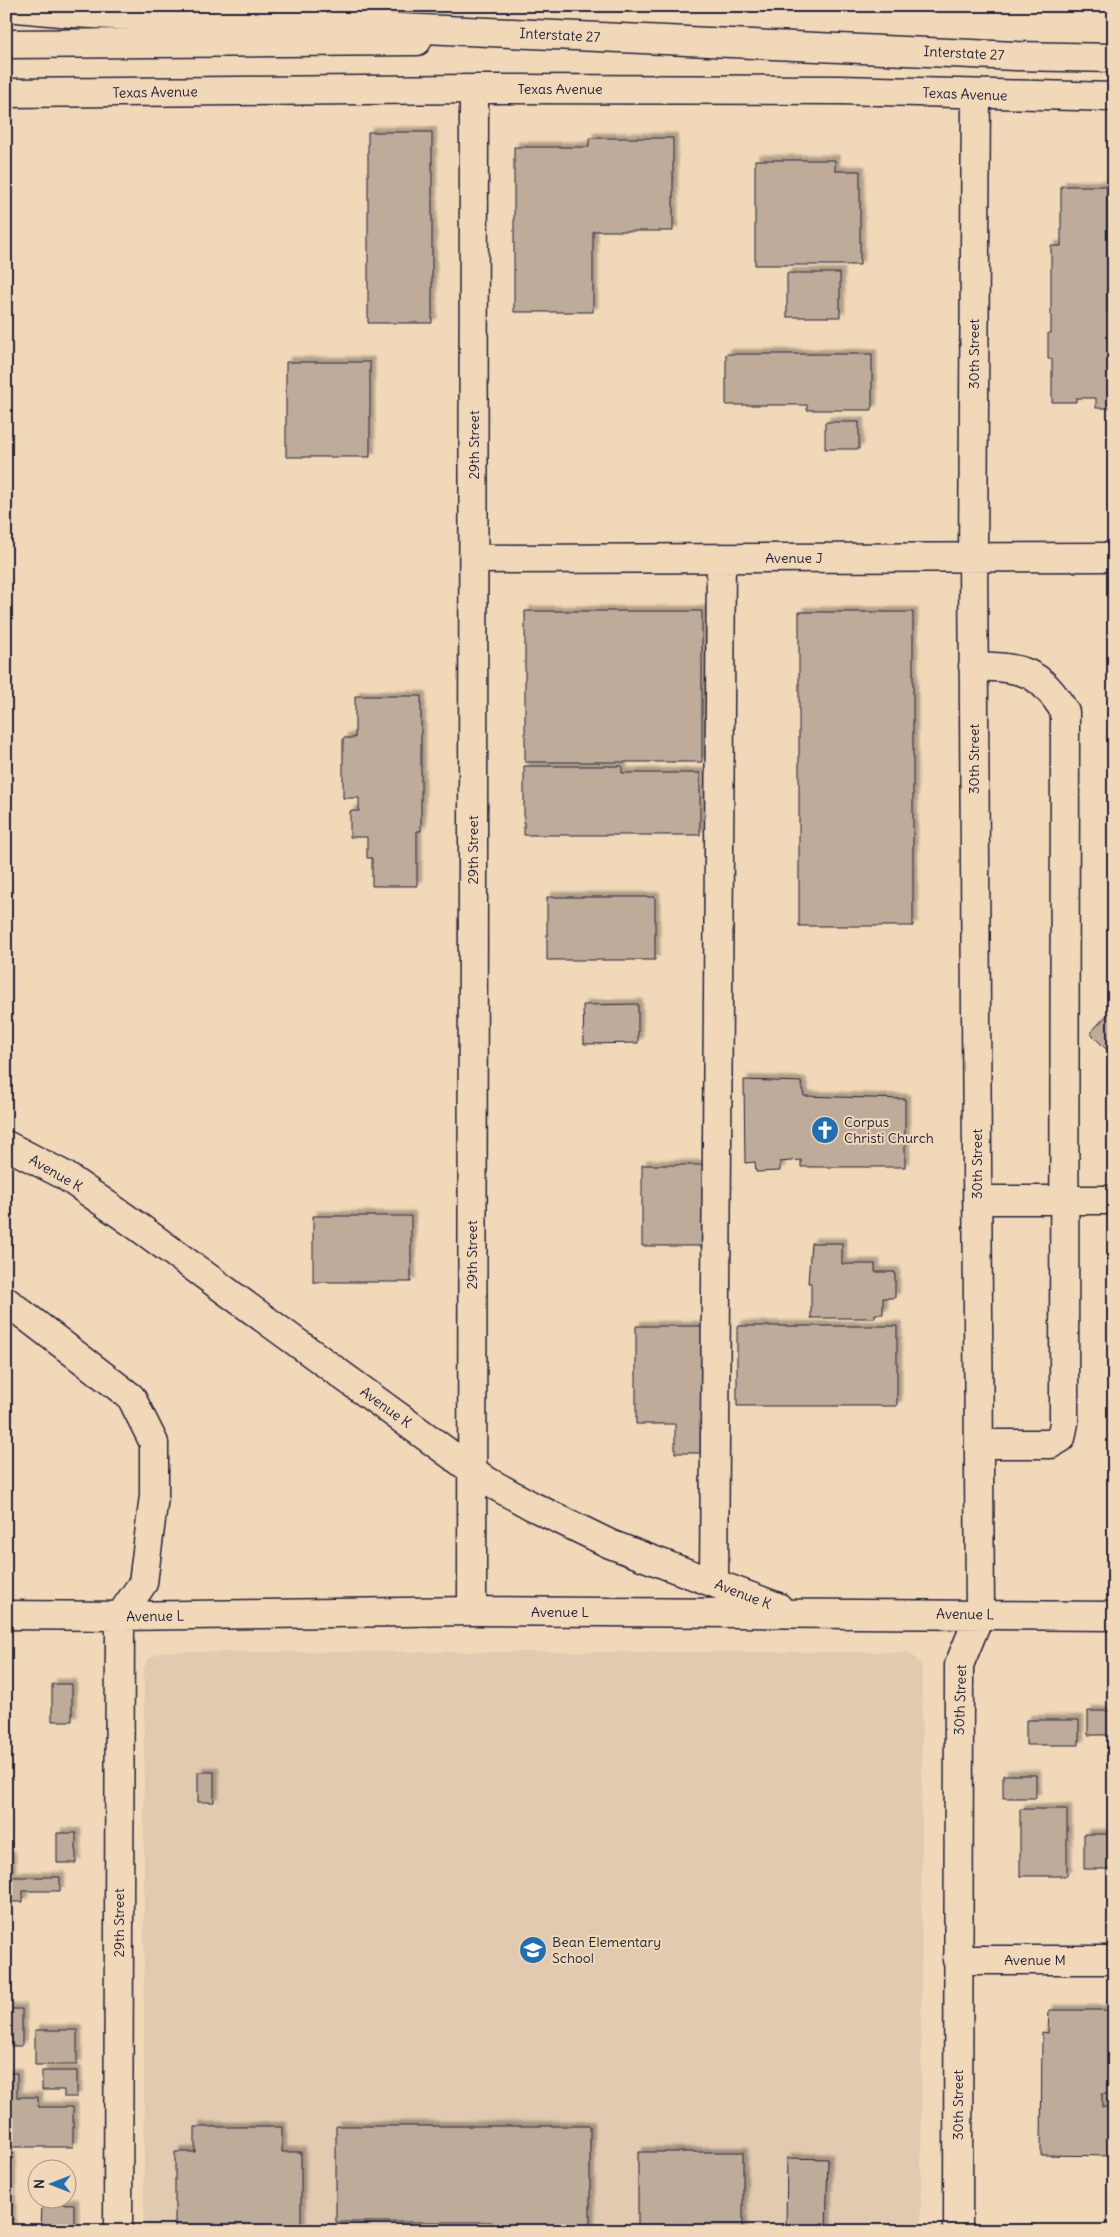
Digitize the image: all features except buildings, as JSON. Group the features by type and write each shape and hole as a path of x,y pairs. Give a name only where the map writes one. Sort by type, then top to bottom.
{"street":[{"name":"Interstate 27","path":"6,6 81,14 997,55 1114,58"},
{"path":"6,44 502,40 997,55"},
{"name":"Texas Avenue","path":"6,93 474,89 840,90 1114,97"},
{"name":"29th Street","path":"472,1611 474,89"},
{"name":"30th Street","path":"958,2231 959,1665 980,1614 973,666 976,94"},
{"path":"714,1583 722,558"},
{"name":"Avenue J","path":"474,559 1114,558"},
{"path":"973,666 1014,668 1030,673 1046,686 1066,712 1064,1423 1061,1438 1051,1444 979,1444"},
{"name":"Avenue K","path":"6,1145 64,1175 472,1470 532,1506 610,1544 796,1614"},
{"path":"977,1200 1114,1200"},
{"path":"6,1301 132,1397 154,1443 154,1496 143,1583 120,1616"},
{"name":"Avenue L","path":"9,1612 120,1616 472,1611 1114,1616"},
{"name":"29th Street","path":"118,2231 120,1616"},
{"name":"Avenue M","path":"957,1960 1114,1960"}],"shaded area":[{"name":"Bean Elementary School","path":"161,1652 909,1652 922,1665 921,2231 144,2231 144,1669 147,1660"}],"place":[{"name":"Corpus Christi Church","path":"825,1130"},
{"name":"Bean Elementary School","path":"533,1950"}]}
